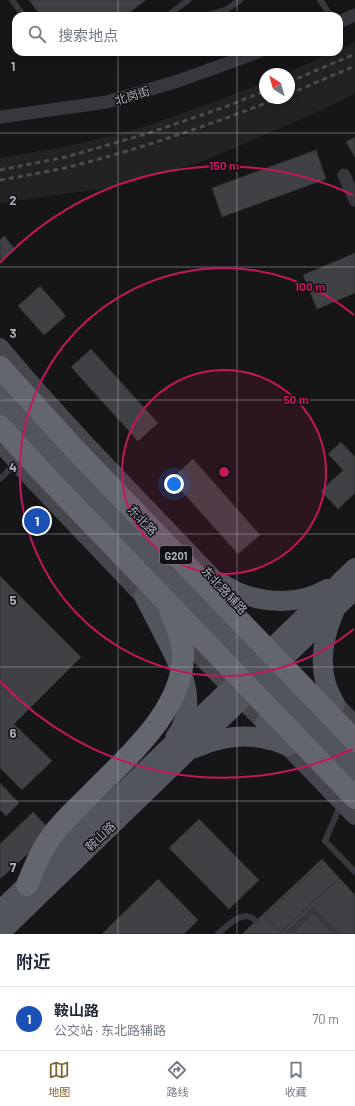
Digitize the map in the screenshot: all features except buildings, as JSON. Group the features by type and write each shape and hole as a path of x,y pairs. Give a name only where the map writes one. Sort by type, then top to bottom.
{"highway":[{"name":"东北路","path":"0,367 339,743"},
{"path":"0,426 151,595 348,800"},
{"path":"27,885 36,863 59,827 140,744 158,722 173,697 181,672 183,651 178,629 170,611 151,595"}],"main road":[{"name":"东北路辅路","path":"0,347 80,437 355,725"},
{"name":"东北路","path":"0,384 62,453 172,568 196,604"},
{"name":"东北路","path":"0,410 34,446 196,604 260,670 355,758"},
{"path":"0,443 17,462 151,595 236,693 265,723 288,746 348,800 355,816"},
{"path":"172,568 218,582 236,592 255,599 279,602 301,600 352,579"},
{"name":"鞍山路","path":"282,649 338,606 352,579"},
{"name":"鞍山路","path":"0,911 162,755 236,693 352,579"},
{"path":"151,595 178,661 185,682 187,699 185,718 177,735 162,755"},
{"path":"335,704 326,684 323,666 323,643 328,625 338,606"},
{"name":"东北路","path":"260,670 307,730 339,743 355,780"},
{"name":"鞍山路","path":"0,933 188,751 236,693"},
{"path":"265,723 307,730"},
{"path":"188,751 209,741 230,737 251,736 271,740 288,746"}],"street":[{"path":"343,20 355,15"},
{"name":"北岗街","path":"0,117 107,102 178,81 247,56"},
{"path":"344,175 355,200"}],"lane":[{"path":"12,0 21,12"},
{"path":"172,12 188,0"},
{"path":"219,12 226,10 240,0"},
{"path":"320,0 328,12"},
{"path":"0,479 34,446"},
{"path":"348,800 325,841 355,872"},
{"path":"288,934 314,910 337,934"},
{"path":"218,934 232,921 238,918 248,916 256,921"}],"shaded area":[{"path":"355,42 355,94 329,107 204,161 115,187 0,203 0,158 73,145 144,127 259,84 259,104 295,104 295,69 324,56 343,56 343,48"}],"railway":[{"path":"295,79 355,54"},
{"path":"295,91 355,66"},
{"path":"0,170 66,157 146,134 225,107 259,93"},
{"path":"0,180 69,167 122,152 201,127 263,104"}],"place":[{"name":"鞍山路","path":"37,521"}]}
